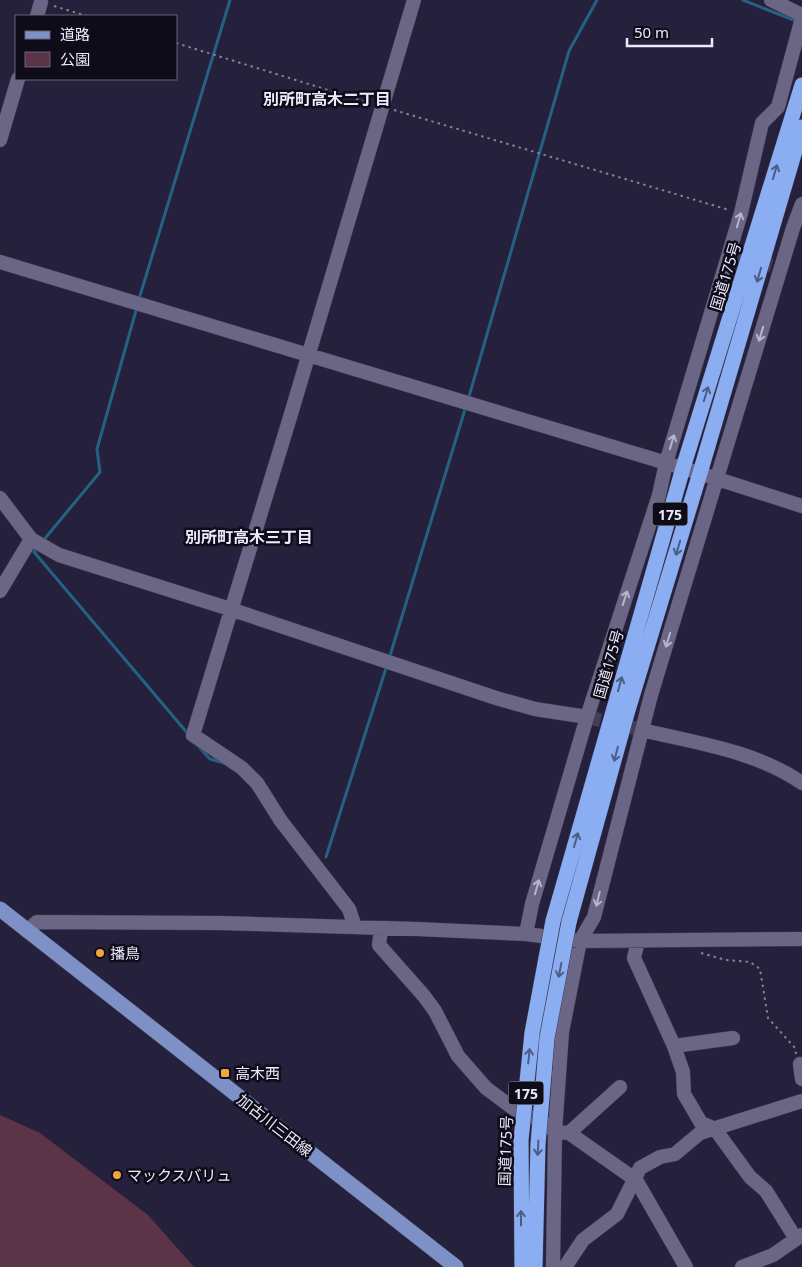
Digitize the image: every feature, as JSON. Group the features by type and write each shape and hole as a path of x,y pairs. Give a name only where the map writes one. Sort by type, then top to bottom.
{"highway":[{"name":"国道175号","path":"522,1267 521,1140 532,1032 553,921 683,468 802,85"},
{"name":"175","path":"535,1267 538,1144 547,1038 569,922 628,710 802,127"}],"main road":[{"name":"加古川三田線","path":"0,909 456,1267"}],"street":[{"path":"355,927 350,909 281,821 257,783 242,768 193,735 384,107 414,0"},
{"path":"526,934 532,904 587,717 659,495 666,463 734,253 762,123 778,107 802,16 771,0"},
{"path":"37,15 41,2"},
{"path":"0,140 18,80"},
{"path":"552,1267 562,1132 562,1032 580,941 594,917 642,730 718,479 777,267 802,204"},
{"path":"0,262 309,354 802,506"},
{"path":"0,498 31,539 59,555 230,609 496,698 535,709 587,717"},
{"path":"0,591 31,539"},
{"path":"642,730 741,754 783,770 802,783"},
{"path":"27,930 37,922 417,929 526,934 580,941 802,940"},
{"path":"381,929 380,946 436,1011 458,1056 486,1088 514,1108 562,1132 636,1180 686,1267"},
{"path":"638,941 634,958 674,1046 683,1072 684,1094 701,1123 716,1129 750,1177 766,1191 799,1237 774,1255 742,1267"},
{"path":"674,1046 733,1038"},
{"path":"800,1064 802,1079"},
{"path":"562,1132 620,1087"},
{"path":"565,1267 582,1240 617,1214 636,1180 640,1168 660,1157 674,1154 700,1133 802,1101"}],"path":[{"path":"41,2 84,15"},
{"path":"178,45 741,214"},
{"path":"686,941 694,951 726,960 750,962 760,969 768,1018 795,1048 800,1064"}],"green space":[{"path":"0,1115 40,1133 148,1215 194,1267 0,1267"}],"waterway":[{"path":"139,299 230,0"},
{"path":"468,400 569,51 597,0"},
{"path":"743,0 796,21"},
{"path":"42,542 100,472 97,449 137,307"},
{"path":"389,659 466,406"},
{"path":"38,547 34,552 189,735"},
{"path":"326,857 387,665"},
{"path":"199,747 210,759 224,763"}],"tunnel":[{"path":"738,255 773,266"},
{"path":"587,717 642,730"}],"place":[{"name":"播鳥","path":"100,953"},
{"name":"高木西","path":"225,1073"},
{"name":"マックスバリュ","path":"117,1175"}],"district":[{"name":"別所町高木二丁目","path":"327,99"},
{"name":"別所町高木三丁目","path":"249,537"}]}
